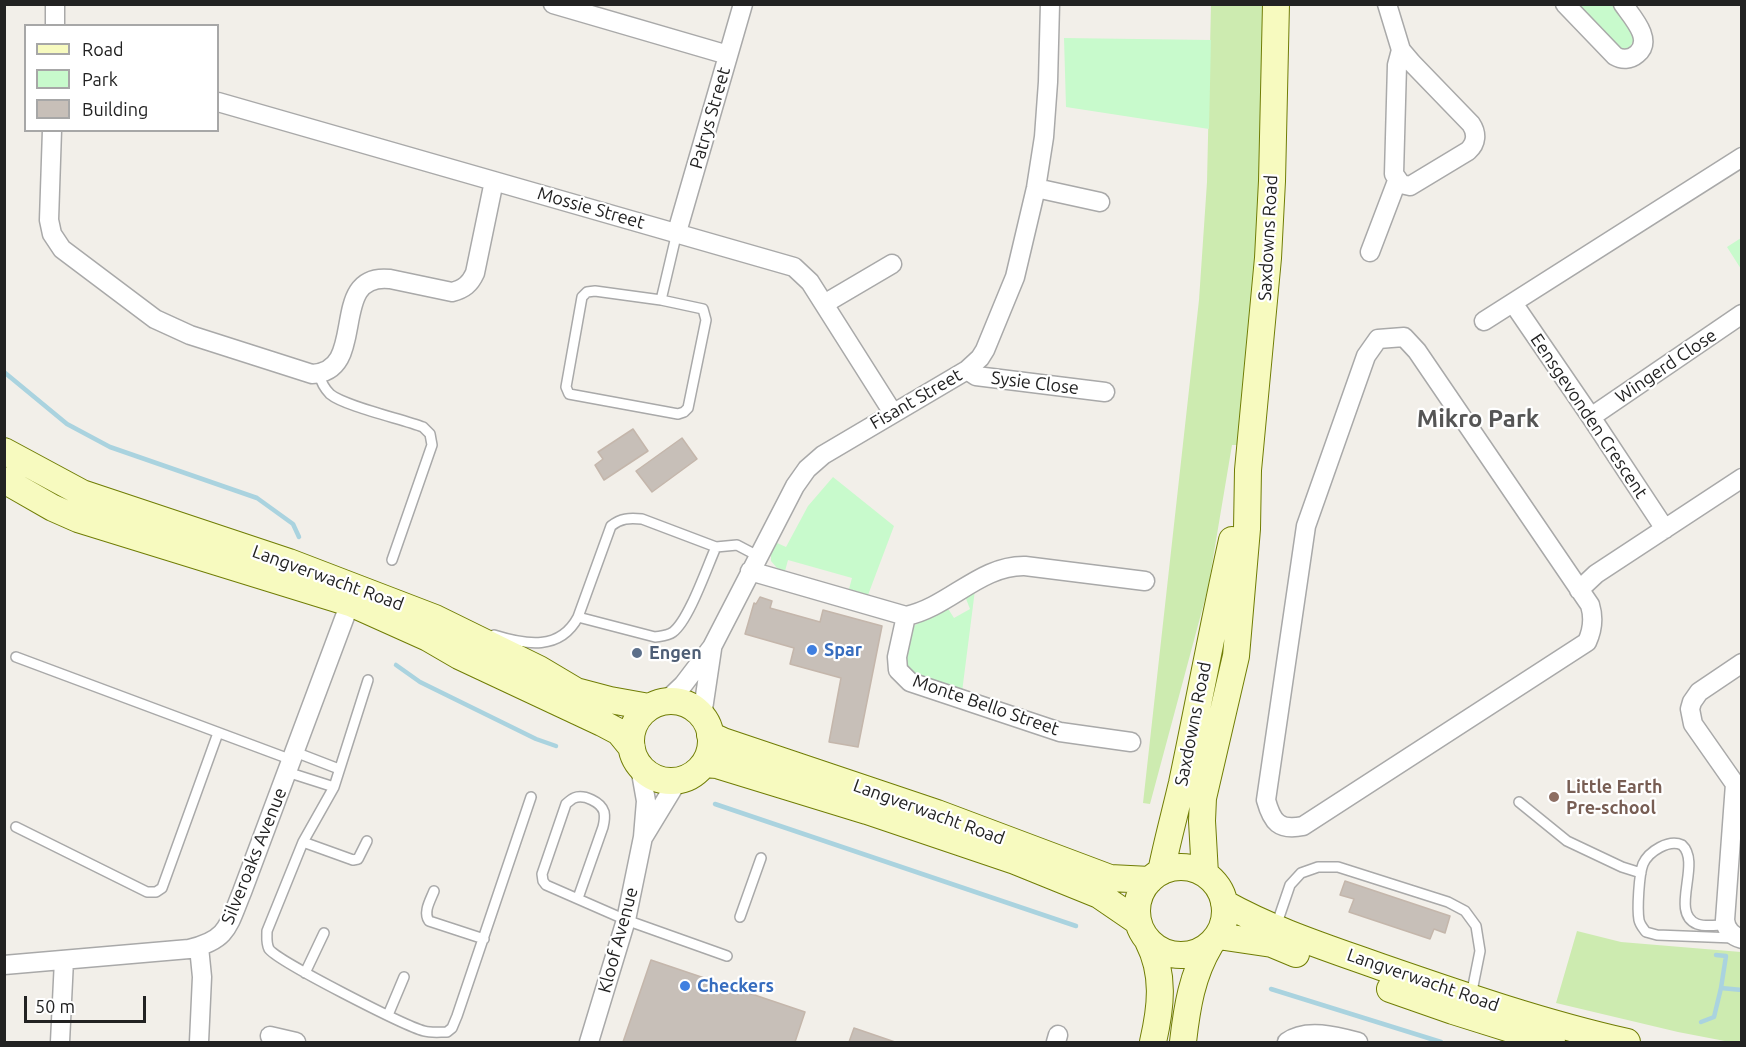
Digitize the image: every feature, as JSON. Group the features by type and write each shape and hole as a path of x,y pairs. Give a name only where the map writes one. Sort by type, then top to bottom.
{"street":[{"path":"55,4 55,24"},
{"path":"553,4 728,55"},
{"name":"Patrys Street","path":"677,232 743,4"},
{"name":"Fisant Street","path":"657,705 683,685 712,647 795,486 807,469 823,455 967,370 985,350 1015,277 1036,188 1044,137 1050,4"},
{"name":"Saxdowns Road","path":"1205,874 1202,829 1203,798 1236,656 1247,529 1248,470 1268,258 1276,4"},
{"path":"1387,4 1401,50 1471,124 1476,138 1468,151 1414,185 1405,186 1397,181"},
{"path":"1565,4 1615,56 1625,59 1631,58 1640,51 1643,41 1640,30 1623,4"},
{"path":"1370,252 1397,181 1394,170 1397,64 1401,50"},
{"name":"Mossie Street","path":"219,102 794,267 810,282 893,413"},
{"path":"52,132 49,220 52,234 62,249 143,311 168,325 190,335 305,372 319,374 333,367 340,357 354,298 362,286 382,278 452,292 469,283 475,273 494,180"},
{"path":"1485,321 1742,157"},
{"path":"1036,188 1100,201"},
{"path":"824,304 892,264"},
{"name":"Eensgevonden Crescent","path":"1513,303 1665,529"},
{"name":"Wingerd Close","path":"1591,417 1742,314"},
{"path":"1404,337 1416,351 1579,590 1592,613 1592,628 1587,642 1303,826 1289,829 1277,824 1269,813 1266,800 1306,526 1366,356 1378,339 1404,337"},
{"name":"Sysie Close","path":"967,370 976,376 1105,392"},
{"name":"Langverwacht Road","path":"4,452 82,493 289,562 435,618 539,669 576,691 657,705"},
{"name":"Saxdowns Road","path":"1155,876 1181,786 1206,658 1248,470"},
{"path":"1579,590 1596,574 1742,478"},
{"name":"Langverwacht Road","path":"4,480 53,508 78,519 350,603 428,638 459,656 619,732 636,757"},
{"path":"754,563 906,616 921,612 991,573 1007,567 1025,566 1145,581"},
{"name":"Silveroaks Avenue","path":"4,964 178,951 215,941 229,924 350,603"},
{"name":"Monte Bello Street","path":"906,616 897,657 898,670 910,682 1060,732 1131,742"},
{"name":"Fisant Street","path":"706,725 712,647"},
{"path":"1735,934 1738,781 1693,724 1690,709 1699,692 1742,663"},
{"path":"685,704 706,725 708,755 697,772 678,780 657,779 636,757 634,728 639,718 657,705 685,704"},
{"name":"Langverwacht Road","path":"706,725 723,741 937,813 1110,878 1155,876"},
{"name":"Kloof Avenue","path":"589,1042 626,920 643,837 646,801 636,757"},
{"name":"Langverwacht Road","path":"704,764 858,808 1015,861 1099,895 1142,931"},
{"name":"Kloof Avenue","path":"643,837 678,780"},
{"path":"1153,1042 1160,1011 1160,974 1155,956 1142,931 1137,909 1139,897 1155,876 1184,867 1195,869 1214,882 1224,903 1225,914 1223,926 1200,961 1194,979 1188,1000 1183,1042"},
{"name":"Langverwacht Road","path":"1224,903 1275,928 1471,999 1585,1033 1627,1042"},
{"path":"1142,931 1156,948 1178,955 1190,955 1201,951 1214,940"},
{"name":"Langverwacht Road","path":"1214,940 1272,944 1453,1011 1552,1042"},
{"path":"199,947 202,971 199,1042"},
{"path":"60,1042 64,960"},
{"path":"1287,1042 1294,1037 1318,1035 1358,1042"},
{"path":"270,1036 296,1042"}],"lane":[{"path":"661,300 677,232"},
{"path":"595,291 661,300 703,309 706,315 688,408 678,414 569,394 566,387 582,297 587,292 595,291"},
{"path":"319,374 321,383 331,395 423,427 430,434 432,445 392,560"},
{"path":"435,618 529,643 548,642 565,634 578,616 611,526 618,520 642,519 716,547 737,546 754,563"},
{"path":"578,616 655,637 673,632 684,619 716,547"},
{"path":"16,657 291,761 334,787"},
{"path":"368,680 334,787 303,842 267,931 270,950 305,973 388,1015 423,1030 447,1032 452,1028 457,1016 531,797"},
{"path":"16,827 147,892 156,892 162,888 218,733"},
{"path":"291,761 339,770"},
{"path":"578,898 605,818 601,806 581,797 573,798 566,804 542,874 546,885 626,920 727,956"},
{"path":"1520,802 1567,841 1622,867 1641,873"},
{"path":"303,842 353,860 358,858 367,841"},
{"path":"1674,842 1682,844 1689,856 1685,906 1687,915 1699,925 1735,934 1658,935 1646,932 1638,919 1641,873 1646,860 1666,844 1674,842"},
{"path":"740,917 761,858"},
{"path":"1275,928 1290,885 1301,873 1318,867 1338,867 1448,902 1465,911 1476,926 1480,951 1471,999"},
{"path":"434,891 426,911 429,921 484,939"},
{"path":"305,973 324,933"},
{"path":"388,1015 404,978"}],"green space":[{"path":"1211,5 1265,5 1255,255 1238,445 1232,445 1208,588 1150,804 1143,803 1199,300 1207,182"},
{"path":"1575,5 1615,5 1633,33 1632,44 1627,49 1618,49"},
{"path":"1064,38 1211,40 1209,129 1066,107"},
{"path":"1741,238 1741,269 1727,247"},
{"path":"833,477 894,526 868,595 849,589 852,578 788,560 785,571 777,568 771,561 771,552 775,542 786,547 808,506"},
{"path":"975,590 962,692 912,673 906,668 904,662 910,628 947,607 954,618 970,609 965,596"},
{"path":"1577,931 1621,942 1741,952 1741,1042 1678,1032 1556,1003"}],"building":[{"path":"633,429 648,451 604,480 595,465 603,459 598,452"},
{"path":"682,438 697,459 652,492 636,471"},
{"path":"760,597 772,601 770,608 820,622 823,610 882,626 858,747 829,742 841,678 790,664 794,648 745,634 754,603 756,604"},
{"path":"1345,881 1450,916 1445,933 1434,929 1430,939 1349,912 1354,899 1340,895"},
{"name":"Checkers","path":"651,960 805,1012 795,1042 623,1042"},
{"path":"854,1028 895,1042 849,1042"}],"waterway":[{"path":"4,372 67,424 110,447 257,498 293,524 299,537"},
{"path":"396,665 420,682 536,739 556,746"},
{"path":"715,804 1076,926"},
{"path":"1716,955 1726,956 1721,988"},
{"path":"1701,1022 1714,1017 1721,988 1742,990"},
{"path":"1271,989 1441,1042"}],"place":[{"name":"Spar","path":"812,650"},
{"name":"Engen","path":"637,653"},
{"name":"Little Earth Pre-school","path":"1554,797"},
{"name":"Checkers","path":"685,986"}],"district":[{"name":"Mikro Park","path":"1478,419"}]}
